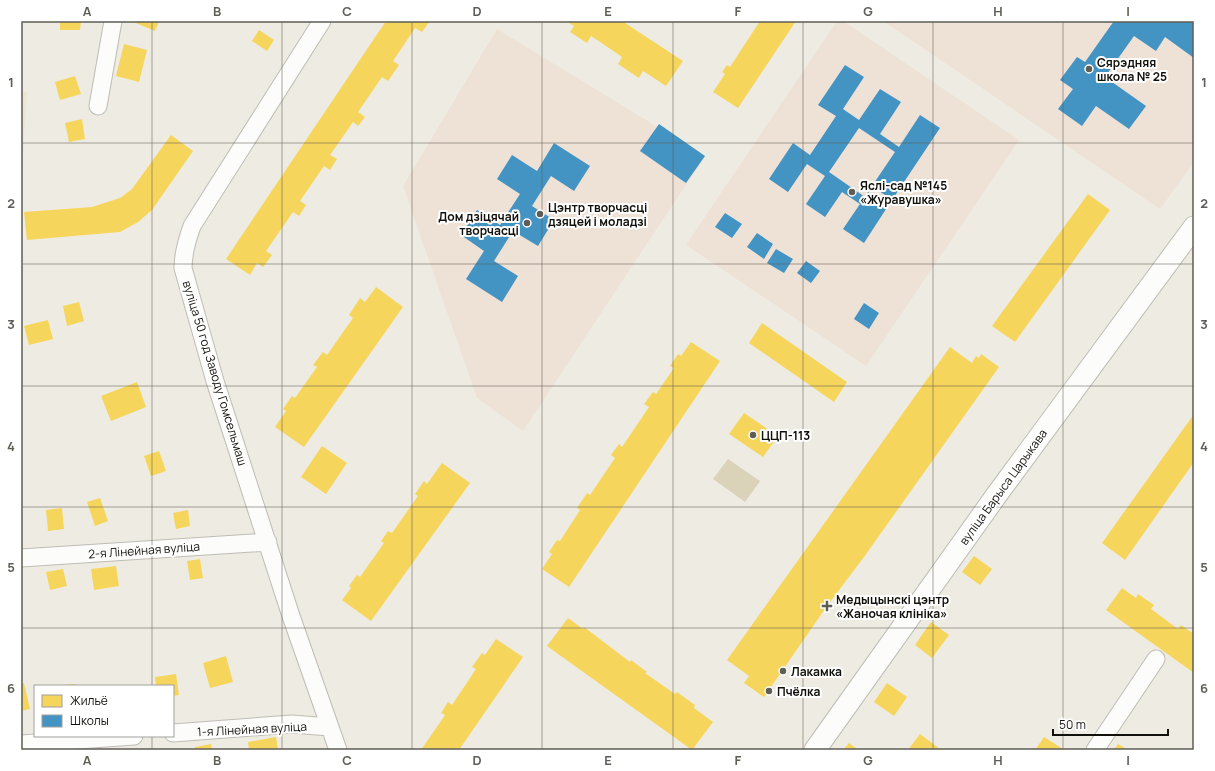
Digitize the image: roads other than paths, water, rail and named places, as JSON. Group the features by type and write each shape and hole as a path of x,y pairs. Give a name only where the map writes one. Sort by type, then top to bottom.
{"main road":[{"name":"вуліца Барыса Царыкава","path":"815,750 998,493 1194,227"}],"street":[{"path":"98,106 113,21"},
{"name":"вуліца 50 год Заводу Гомсельмаш","path":"322,21 192,226 185,243 183,268 215,381 294,626 338,750"},
{"name":"2-я Лінейная вуліца","path":"21,558 268,542"},
{"path":"1095,750 1156,659"},
{"name":"1-я Лінейная вуліца","path":"174,733 292,724 330,727"},
{"path":"21,744 120,737"}],"place":[{"name":"Сярэдняя школа № 25","path":"1089,69"},
{"name":"Яслі-сад №145 «Журавушка»","path":"852,192"},
{"name":"Цэнтр творчасці дзяцей і моладзі","path":"540,214"},
{"name":"Дом дзіцячай творчасці","path":"527,223"},
{"name":"ЦЦП-113","path":"753,435"},
{"name":"Медыцынскі цэнтр «Жаночая клініка»","path":"827,606"},
{"name":"Лакамка","path":"783,671"},
{"name":"Пчёлка","path":"769,691"}]}
